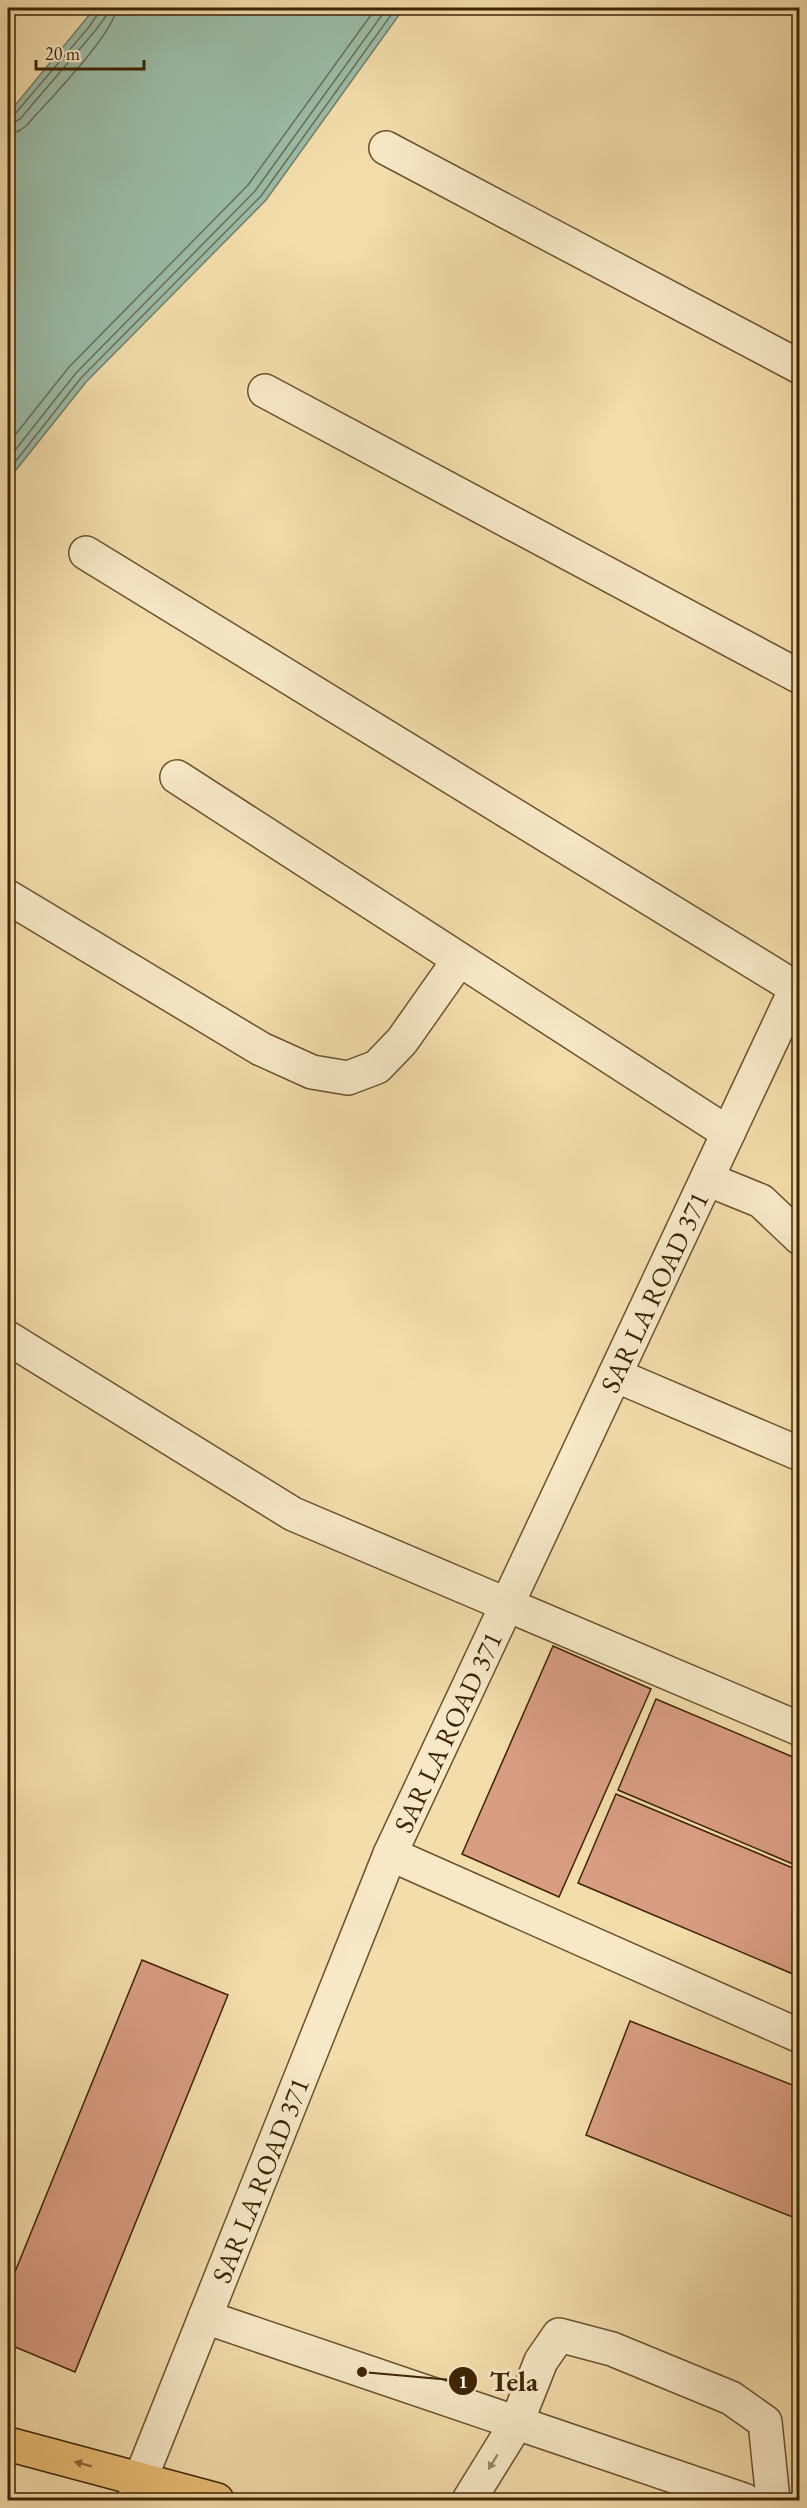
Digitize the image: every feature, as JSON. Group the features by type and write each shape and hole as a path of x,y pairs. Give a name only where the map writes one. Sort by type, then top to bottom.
{"main road":[{"path":"8,2444 137,2490 217,2500"}],"street":[{"path":"386,148 800,367"},
{"path":"265,391 800,677"},
{"path":"86,554 798,984"},
{"path":"177,777 728,1133"},
{"path":"8,897 261,1049 312,1072 348,1078 377,1067 402,1041 459,960"},
{"name":"SAR LA ROAD 371","path":"137,2490 390,1854 798,984"},
{"path":"706,1179 761,1201 800,1238"},
{"path":"8,1338 293,1514 800,1729"},
{"path":"615,1376 800,1454"},
{"path":"390,1854 800,2036"},
{"path":"205,2317 744,2500"},
{"path":"470,2500 516,2424 541,2361 559,2335 612,2349 731,2398 765,2422 773,2500"}],"water":[{"path":"95,8 404,8 266,200 86,382 8,480 8,114"}],"building":[{"path":"553,1646 651,1689 559,1897 462,1854"},
{"path":"656,1699 800,1760 800,1867 618,1790"},
{"path":"616,1794 800,1871 800,1977 578,1883"},
{"path":"142,1960 228,1995 75,2372 8,2344 8,2289"},
{"path":"630,2021 800,2088 800,2220 586,2135"}],"place":[{"name":"Tela","path":"362,2372"}]}
